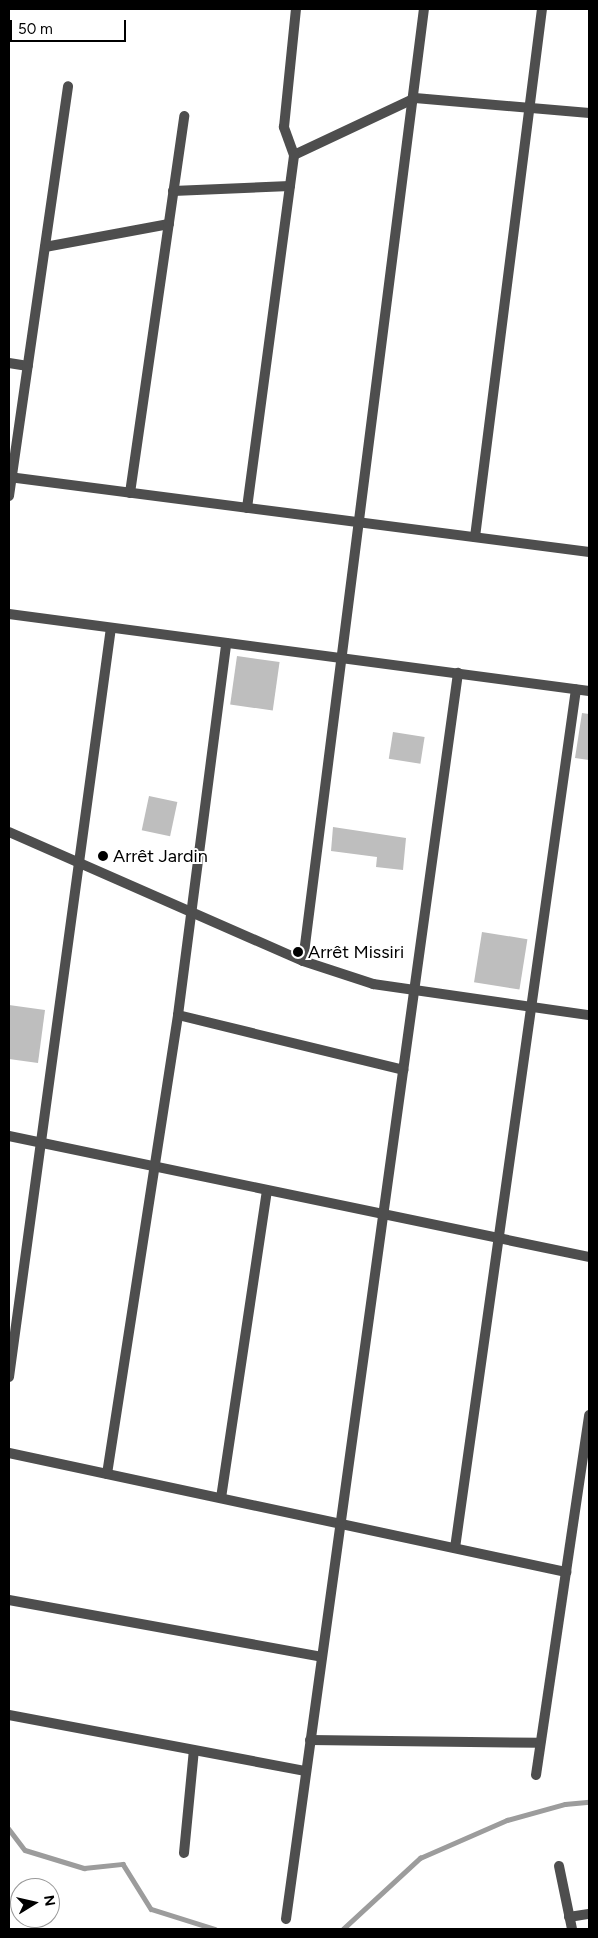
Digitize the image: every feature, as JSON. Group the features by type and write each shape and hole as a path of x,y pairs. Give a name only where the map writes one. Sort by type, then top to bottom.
{"street":[{"path":"248,508 294,155 284,127 296,9"},
{"path":"303,961 415,98 424,9"},
{"path":"475,538 531,108 542,9"},
{"path":"9,496 10,477 28,366 68,86"},
{"path":"294,155 415,98 589,113"},
{"path":"130,493 184,116"},
{"path":"173,191 290,186"},
{"path":"45,247 169,224"},
{"path":"9,363 28,366"},
{"path":"10,477 589,552"},
{"path":"9,614 589,691"},
{"path":"9,1377 110,628"},
{"path":"107,1474 153,1166 178,1015 226,643"},
{"path":"286,1919 458,673"},
{"path":"454,1548 576,689"},
{"path":"9,832 303,961 373,984 414,988 589,1015"},
{"path":"178,1015 403,1070"},
{"path":"9,1136 589,1257"},
{"path":"221,1498 267,1190"},
{"path":"536,1775 589,1415"},
{"path":"9,1453 566,1572"},
{"path":"9,1600 322,1657"},
{"path":"9,1715 306,1771"},
{"path":"310,1740 540,1743"},
{"path":"184,1853 194,1750"},
{"path":"559,1866 572,1929"},
{"path":"569,1917 589,1914"}],"building":[{"path":"237,656 280,662 273,711 230,705"},
{"path":"582,713 589,714 589,760 575,758"},
{"path":"393,732 425,737 420,764 389,759"},
{"path":"149,796 177,802 170,836 142,830"},
{"path":"333,827 406,838 403,870 376,867 377,857 331,851"},
{"path":"482,932 527,939 519,990 474,982"},
{"path":"9,1005 45,1010 38,1063 9,1059"}],"waterway":[{"path":"343,1929 420,1858 507,1820 565,1804 589,1802"},
{"path":"9,1829 25,1850 84,1868 123,1864 151,1909 215,1929"}],"place":[{"name":"Arrêt Jardin","path":"103,856"},
{"name":"Arrêt Missiri","path":"298,952"}]}
